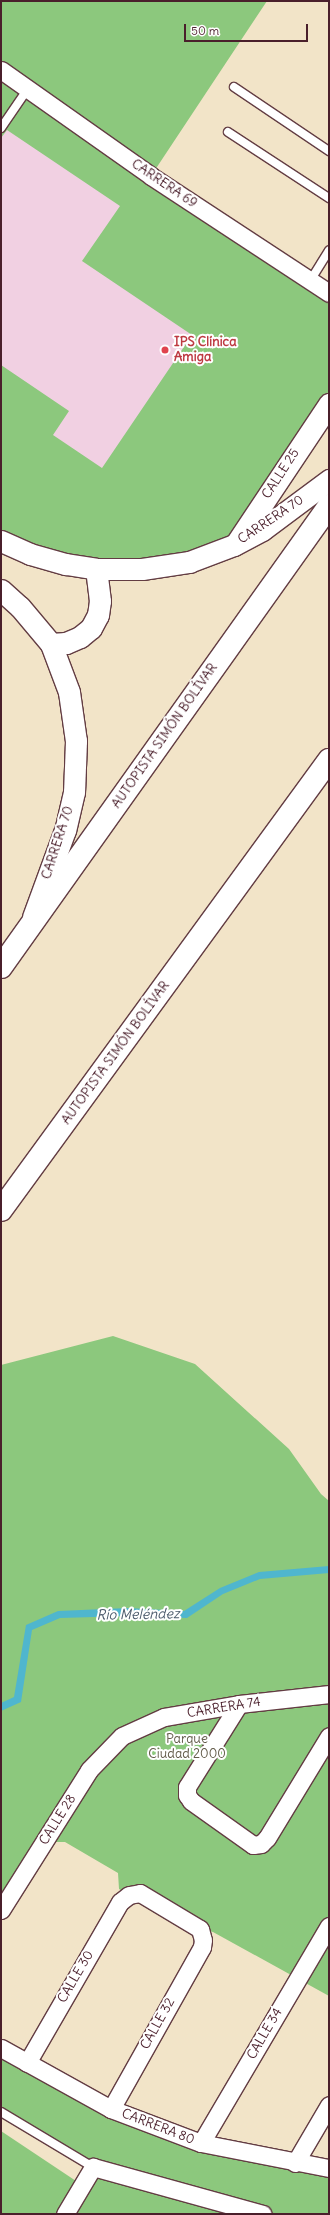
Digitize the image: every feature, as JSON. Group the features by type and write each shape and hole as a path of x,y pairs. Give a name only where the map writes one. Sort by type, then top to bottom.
{"highway":[{"name":"AUTOPISTA SIMÓN BOLÍVAR","path":"1,967 329,506"},
{"name":"AUTOPISTA SIMÓN BOLÍVAR","path":"1,1210 329,760"}],"street":[{"name":"CARRERA 69","path":"1,70 27,90 151,176 329,293"},
{"name":"CALLE 25","path":"234,545 329,404"},
{"name":"CARRERA 70","path":"1,541 30,554 59,562 96,569 142,569 189,562 234,545 262,530 329,480"},
{"path":"51,644 66,643 80,637 91,628 98,615 100,601 96,569"},
{"name":"CARRERA 70","path":"1,590 20,607 51,644 61,668 71,704 76,741 74,792 65,830 30,925"},
{"name":"CARRERA 74","path":"122,1736 164,1717 239,1704 329,1694"},
{"path":"239,1704 187,1787 186,1795 191,1801 253,1845 261,1844 329,1736"},
{"name":"CALLE 28","path":"1,1910 89,1770 122,1736"},
{"name":"CALLE 30","path":"27,2063 120,1902 129,1894 140,1893 200,1929 203,1940"},
{"name":"CALLE 34","path":"201,2143 329,1926"},
{"name":"CALLE 32","path":"111,2109 198,1953 203,1940"},
{"name":"CARRERA 80","path":"1,2048 111,2109 201,2143 295,2163 329,2168"},
{"path":"295,2163 329,2105"},
{"path":"65,2214 93,2166 264,2214"}],"lane":[{"path":"234,87 329,151"},
{"path":"1,128 27,90"},
{"path":"228,132 329,198"},
{"path":"310,281 329,251"},
{"path":"1,2112 93,2166"}],"shaded area":[{"name":"IPS Clínica Amiga","path":"1,70 329,404 1,541"}],"green space":[{"name":"IPS Clínica Amiga","path":"1,1 267,1 151,176 329,297 329,404 234,545 142,569 1,541 1,365 69,411 53,435 102,468 192,335 82,261 120,206 7,130 1,138"},
{"name":"Parque Ciudad 2000","path":"113,1336 195,1364 289,1449 321,1494 329,1501 329,1996 213,1932 200,1929 129,1895 119,1889 118,1873 65,1842 43,1842 1,1910 1,1365"},
{"path":"1,2047 201,2143 329,2168 329,2214 65,2214 93,2167 1,2112"},
{"path":"1,2131 76,2181 56,2214 1,2214"}],"water":[{"name":"Río Meléndez","path":"329,1566 329,1573 260,1579 223,1594 187,1618 129,1616 60,1618 32,1630 21,1702 1,1711 1,1703 14,1697 26,1625 58,1611 128,1608 184,1611 220,1588 259,1572"}],"place":[{"name":"IPS Clínica Amiga","path":"165,350"}]}
